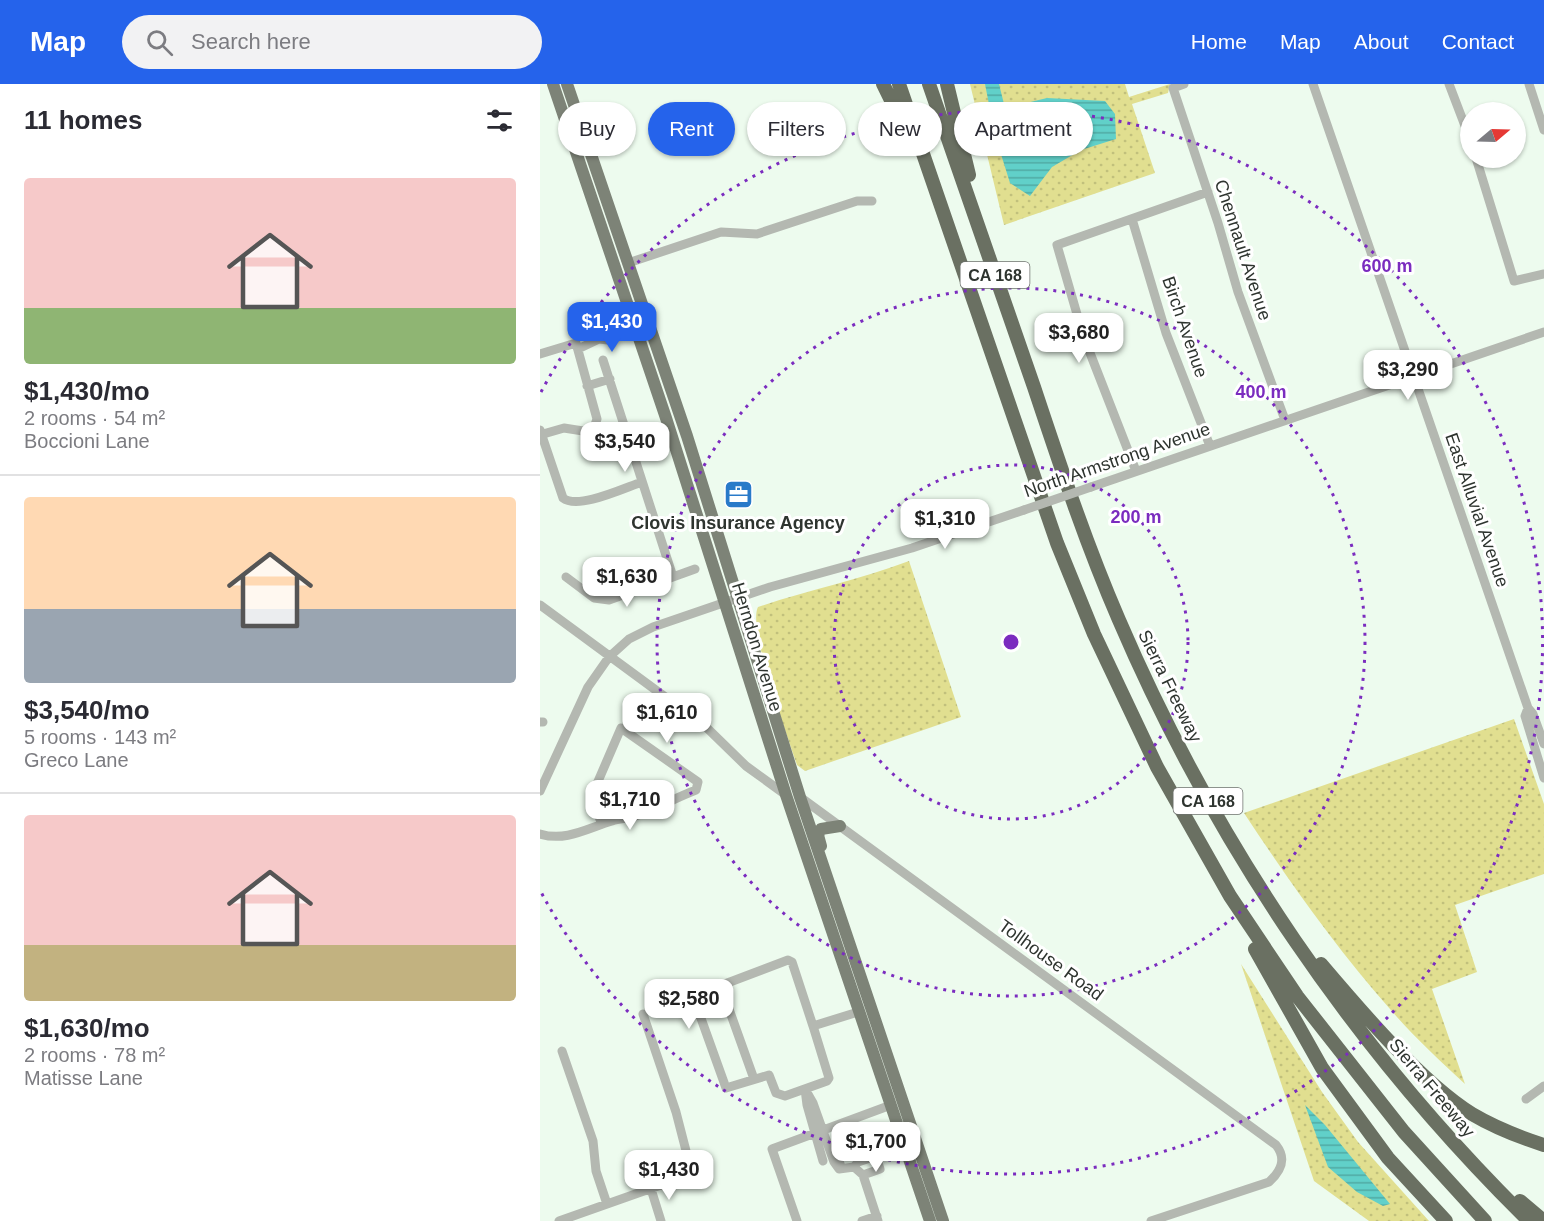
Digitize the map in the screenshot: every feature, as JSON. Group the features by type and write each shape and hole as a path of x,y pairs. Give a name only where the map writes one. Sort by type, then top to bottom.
{"highway":[{"path":"883,84 955,246"},
{"name":"CA 168","path":"899,84 1058,543 1094,634 1157,767 1230,896 1333,1046 1404,1132 1485,1221"},
{"name":"Sierra Freeway","path":"929,84 1063,473 1116,613 1177,742 1229,837 1284,925 1344,1010 1390,1069 1472,1162 1527,1215 1544,1221"},
{"path":"947,84 977,206 980,230"},
{"path":"1229,837 1312,954 1414,1065 1471,1113 1501,1129 1544,1145"},
{"path":"1230,896 1251,941 1322,1068 1388,1158 1446,1221"}],"main road":[{"name":"Herndon Avenue","path":"553,84 636,326 794,821 858,1012 879,1054 943,1221"},
{"name":"Herndon Avenue","path":"567,84 681,418 896,1102 930,1221"},
{"path":"591,195 606,220 619,259 628,263"},
{"path":"636,326 644,329 660,376 681,418"},
{"path":"750,685 759,689 791,788 800,797"},
{"path":"794,821 803,823 818,864 824,870"},
{"path":"824,870 826,861 819,831 828,826 840,826"}],"street":[{"name":"Chennault Avenue","path":"1184,84 1173,88 1238,292 1286,420"},
{"name":"East Alluvial Avenue","path":"1314,84 1528,708 1533,714 1544,744"},
{"path":"1449,84 1460,113"},
{"path":"1529,84 1544,130"},
{"path":"1479,168 1514,281 1544,274"},
{"path":"1136,471 1083,335 1057,245 1208,192"},
{"path":"628,263 721,232 757,234 857,201 872,201"},
{"name":"Birch Avenue","path":"1132,219 1166,333 1210,446"},
{"path":"540,354 577,346 599,339 606,332 636,326"},
{"name":"North Armstrong Avenue","path":"540,791 588,687 609,657 641,632 724,602 901,551 1544,332"},
{"path":"577,346 597,418 591,436"},
{"path":"603,360 673,577"},
{"path":"587,386 609,379"},
{"path":"627,433 603,441 583,431 564,428 540,433 563,498 569,502 581,502 642,482"},
{"path":"566,577 594,598 609,600 695,569"},
{"path":"540,605 706,727 746,766 786,795"},
{"name":"East Alluvial Avenue","path":"1528,708 1525,716 1544,778"},
{"path":"540,834 559,838 655,809 696,790 698,782 621,728 592,793 593,803 602,824"},
{"name":"Tollhouse Road","path":"800,797 1276,1144 1281,1151 1283,1162 1278,1173 1269,1182 1151,1221"},
{"path":"790,960 813,1026 829,1078 827,1081 779,1096 769,1075 726,1088 723,1086 693,996 720,984 790,960"},
{"path":"720,984 754,1079"},
{"path":"813,1026 858,1012"},
{"path":"559,1221 692,1174 676,1112 643,1014"},
{"path":"562,1051 593,1141 596,1171 607,1204"},
{"path":"1526,1099 1544,1086"},
{"path":"805,1089 807,1105 834,1162 841,1168 854,1167 863,1175 878,1218 862,1221"},
{"path":"797,1221 772,1149 896,1102"},
{"path":"819,1131 823,1161"},
{"path":"841,1168 838,1157 845,1154"},
{"path":"854,1167 858,1162 876,1156 880,1169 863,1175"},
{"path":"651,1189 661,1221"}],"shaded area":[{"path":"970,84 1125,84 1129,97 1170,84 1168,93 1132,104 1155,173 1004,225 987,156 1093,156 1093,102 974,102"},
{"path":"909,561 961,717 805,771 797,765 763,659 756,619 758,607"},
{"path":"1514,719 1544,804 1544,874 1455,905 1477,972 1432,989 1465,1084 1408,1029 1370,986 1296,889 1244,813"},
{"path":"1241,964 1322,1092 1358,1142 1429,1221 1369,1221 1314,1181"}],"water":[{"path":"985,84 999,84 1004,102 989,102"},
{"path":"1047,98 1105,101 1115,114 1116,139 1093,146 1093,102 1030,102"},
{"path":"1002,156 1071,156 1052,167 1030,196 1010,183"},
{"path":"1305,1105 1325,1125 1390,1204 1383,1206 1357,1192 1328,1167"}],"place":[{"name":"Clovis Insurance Agency","path":"738,494"}]}
